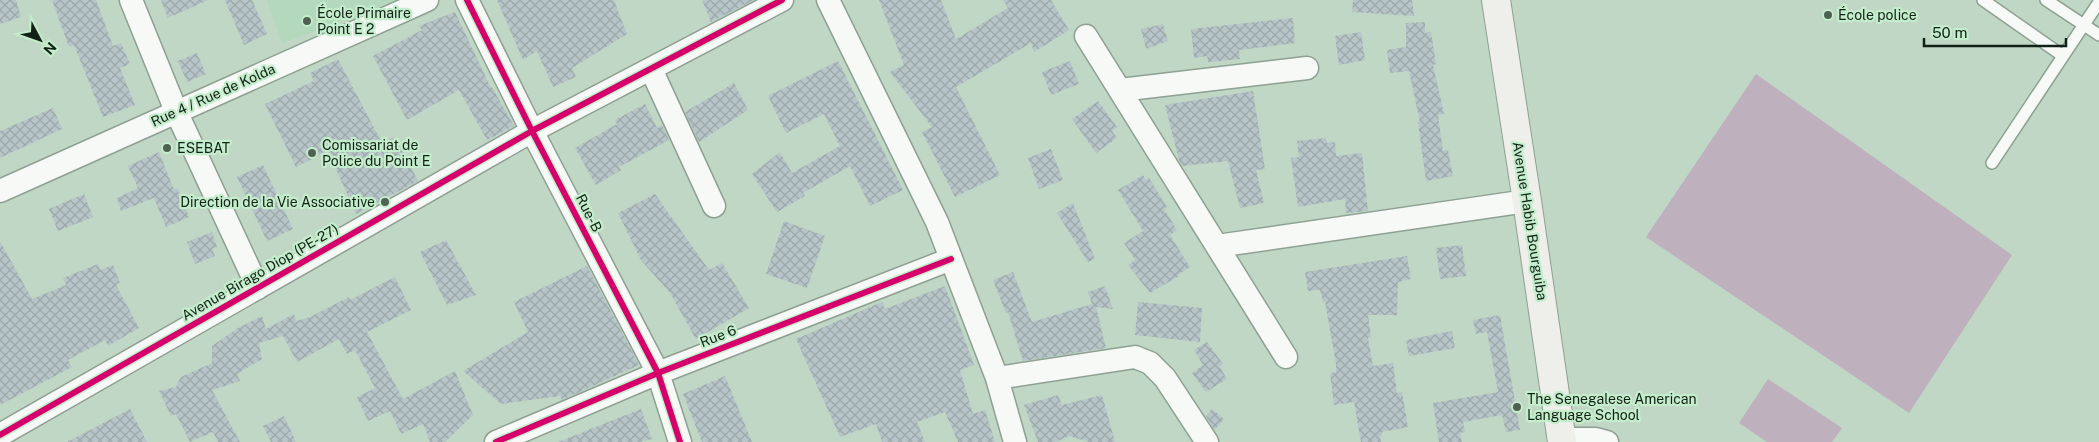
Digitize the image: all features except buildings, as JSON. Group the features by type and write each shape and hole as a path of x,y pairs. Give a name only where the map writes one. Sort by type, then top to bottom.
{"main road":[{"name":"Avenue Habib Bourguiba","path":"1496,0 1528,201 1562,441"}],"street":[{"path":"132,0 176,111 258,288"},
{"name":"Rue 4 / Rue de Kolda","path":"0,192 176,111 427,0"},
{"name":"Rue-B","path":"467,0 532,131 658,373 680,442"},
{"name":"Avenue Birago Diop (PE-27)","path":"0,435 532,131 782,0"},
{"path":"828,0 937,222 996,378 1014,442"},
{"path":"1086,36 1286,357"},
{"path":"1120,90 1307,68"},
{"path":"651,69 714,206"},
{"path":"1217,246 1528,201"},
{"name":"Rue 6","path":"496,442 658,373 951,259"},
{"path":"996,378 1135,357 1150,363 1165,378 1207,442"},
{"path":"1562,441 1596,439 1607,442"}],"lane":[{"path":"1983,0 2063,56"},
{"path":"2046,0 2099,35"},
{"path":"1992,163 2099,2"}],"shaded area":[{"name":"École Primaire Point E 2","path":"267,0 400,0 282,43"},
{"path":"1756,74 2012,255 1909,413 1646,237"},
{"path":"1768,379 1842,428 1832,442 1767,442 1739,423"}],"cycle path":[{"path":"467,0 532,131 658,373 680,442"},
{"path":"0,435 532,131 782,0"},
{"path":"496,442 658,373 951,259"}],"place":[{"name":"École police","path":"1828,15"},
{"name":"École Primaire Point E 2","path":"307,21"},
{"name":"ESEBAT","path":"167,148"},
{"name":"Comissariat de Police du Point E","path":"312,153"},
{"name":"Direction de la Vie Associative","path":"385,202"},
{"name":"The Senegalese American Language School","path":"1517,407"}]}
